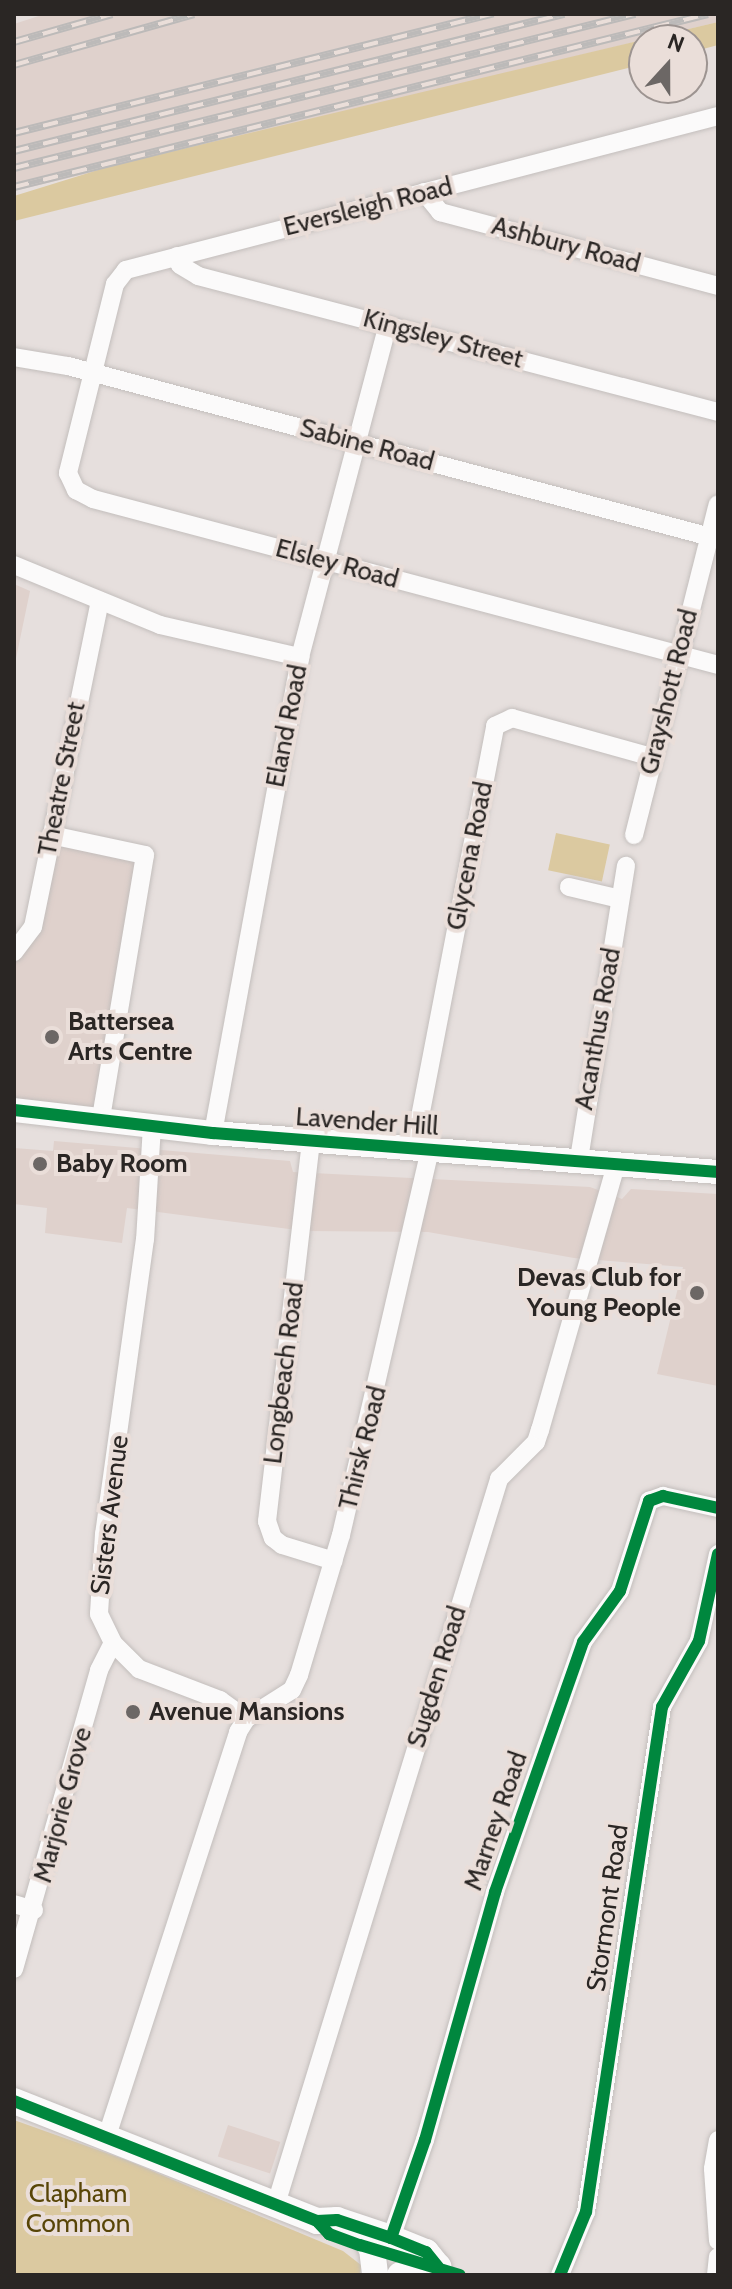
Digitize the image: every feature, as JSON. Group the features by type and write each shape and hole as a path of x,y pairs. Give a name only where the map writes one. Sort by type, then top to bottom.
{"highway":[{"path":"14,2101 317,2221 337,2220 449,2271"},
{"path":"373,2238 375,2275"},
{"path":"400,2275 449,2271"}],"main road":[{"name":"Lavender Hill","path":"14,1110 213,1133 718,1172"}],"street":[{"name":"Eversleigh Road","path":"91,373 118,277 177,256 718,116"},
{"name":"Ashbury Road","path":"424,192 431,208 440,212 718,286"},
{"name":"Kingsley Street","path":"177,256 180,265 198,276 718,412"},
{"name":"Eland Road","path":"213,1133 300,657 388,325"},
{"name":"Sabine Road","path":"14,357 91,373 714,538"},
{"name":"Elsley Road","path":"91,373 69,461 69,478 76,490 93,499 718,665"},
{"name":"Grayshott Road","path":"634,835 677,655 714,538 718,504"},
{"path":"14,565 160,625 300,657"},
{"name":"Theatre Street","path":"14,952 33,927 100,601"},
{"name":"Glycena Road","path":"422,1148 495,726 512,718 652,757"},
{"path":"51,835 145,855 101,1119"},
{"name":"Acanthus Road","path":"579,1159 626,866"},
{"path":"569,887 620,899"},
{"name":"Sisters Avenue","path":"152,1126 145,1239 98,1599 104,1628 113,1643 139,1669 220,1700 246,1719"},
{"name":"Longbeach Road","path":"311,1141 267,1521 273,1538 282,1545 334,1561"},
{"name":"Thirsk Road","path":"246,1719 292,1690 334,1561 401,1293 422,1148"},
{"name":"Sugden Road","path":"276,2204 499,1479 536,1442 617,1162"},
{"name":"Marney Road","path":"373,2238 425,2140 495,1892 583,1642 620,1591 649,1501 663,1496 718,1508"},
{"name":"Stormont Road","path":"560,2275 586,2212 662,1707 710,1625 718,1554"},
{"name":"Marjorie Grove","path":"14,1969 34,1910 99,1670 113,1643"},
{"path":"107,2136 225,1767 246,1719"},
{"path":"14,1904 34,1910"},
{"path":"718,2140 713,2169 718,2241"},
{"path":"716,2275 718,2257"}],"shaded area":[{"path":"45,14 718,14 718,22 708,24 628,24 628,44 14,191 14,24"},
{"path":"14,584 30,591 14,668"},
{"path":"61,841 131,857 137,866 93,1110 14,1100 14,961 21,953 53,846"},
{"path":"54,1141 290,1161 293,1172 590,1187 622,1199 631,1189 718,1194 718,1386 657,1374 683,1267 574,1258 428,1232 305,1231 127,1208 122,1243 45,1233 47,1208 14,1204 14,1148 53,1151"},
{"path":"228,2125 280,2142 270,2173 218,2156"}],"green space":[{"path":"718,22 718,45 708,48 708,24"},
{"path":"628,43 628,68 14,221 14,196 111,166"},
{"path":"556,833 610,844 602,882 548,870"},
{"name":"Clapham Common","path":"14,2120 126,2160 343,2251 361,2265 360,2275 14,2275"}],"railway":[{"path":"14,42 112,14"},
{"path":"14,65 194,14"},
{"path":"14,133 493,14"},
{"path":"14,151 564,14"},
{"path":"14,168 635,14"},
{"path":"14,187 708,14"}],"cycle path":[{"path":"14,1110 213,1133 718,1172"},
{"path":"391,2238 425,2140 495,1892 583,1642 620,1591 649,1501 663,1496 718,1508"},
{"path":"560,2275 586,2212 662,1707 699,1641 718,1554"},
{"path":"14,2101 317,2221 337,2220 391,2238 426,2252 438,2267"},
{"path":"317,2221 329,2234 460,2275"}],"place":[{"name":"Battersea Arts Centre","path":"52,1037"},
{"name":"Baby Room","path":"40,1164"},
{"name":"Devas Club for Young People","path":"697,1293"},
{"name":"Avenue Mansions","path":"133,1712"}]}
